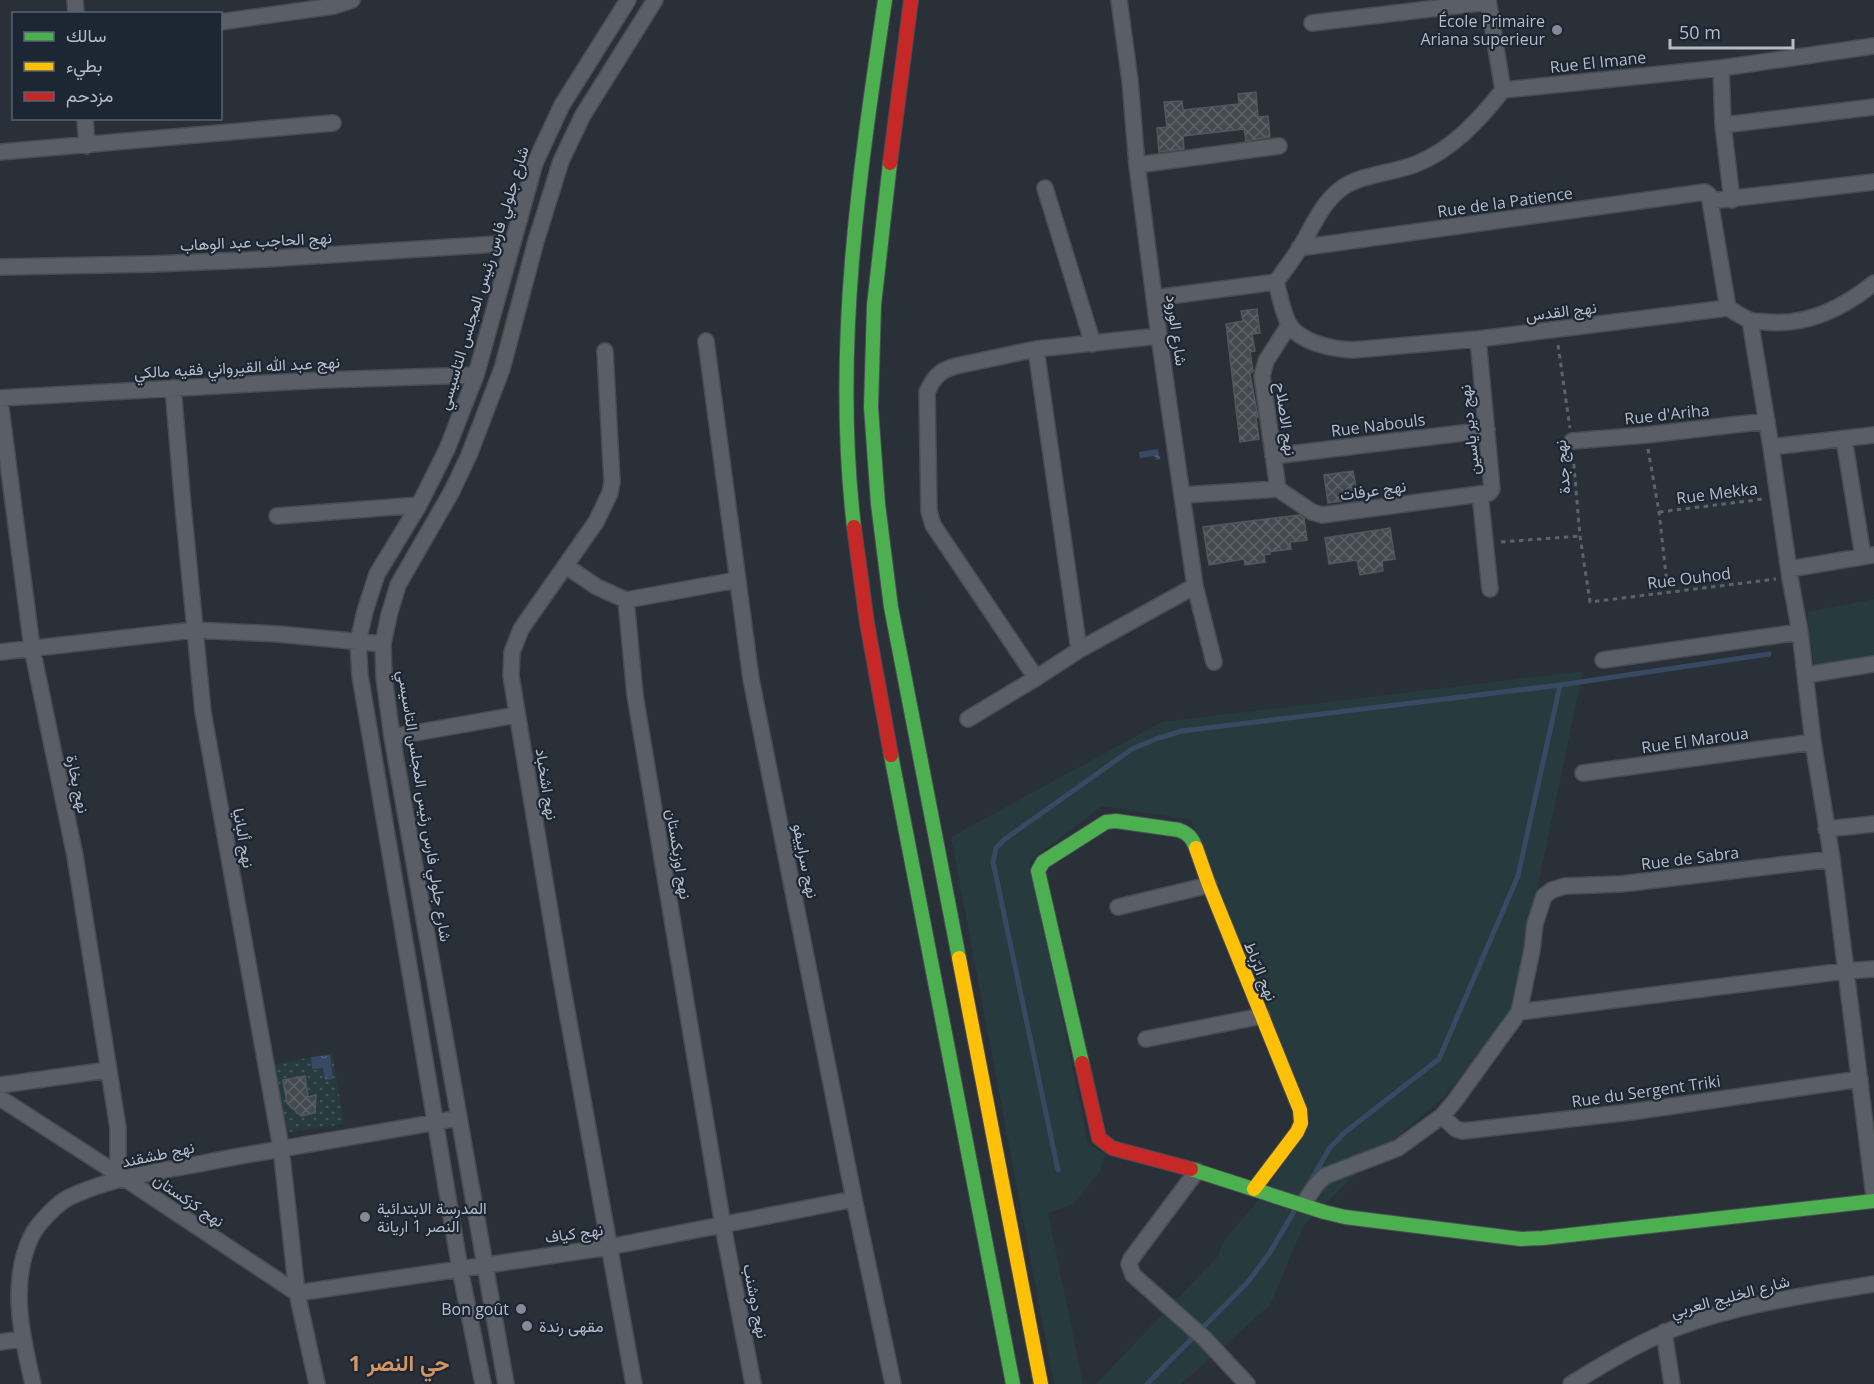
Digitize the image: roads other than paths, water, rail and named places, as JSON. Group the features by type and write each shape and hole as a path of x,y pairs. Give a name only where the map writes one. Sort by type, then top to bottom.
{"main road":[{"path":"885,0 864,141 850,303 846,407 851,505 865,612 1013,1384"},
{"path":"911,0 874,305 871,407 878,504 891,607 1041,1384"},
{"name":"نهج الرّباط","path":"1197,1171 1112,1148 1099,1138 1038,871 1043,862 1106,822 1116,821 1179,830 1188,834 1193,840 1300,1110 1301,1123 1297,1132 1254,1189"},
{"path":"1197,1171 1324,1212 1362,1220 1521,1239 1874,1201"}],"street":[{"path":"222,22 334,6 352,0"},
{"name":"شارع جلولي فارس رئيس المجلس التاسيسي","path":"483,1384 460,1269 369,730 360,676 358,642 377,574 420,504 447,449 476,375 535,163 562,105 628,0"},
{"name":"شارع جلولي فارس رئيس المجلس التاسيسي","path":"507,1384 392,737 384,677 383,644 398,585 452,491 469,455 502,369 536,241 561,161 583,116 655,0"},
{"name":"شارع الورود","path":"1119,0 1159,336 1195,586 1214,662"},
{"path":"1154,298 1276,282 1319,214 1343,186 1415,164 1430,157 1481,117 1503,90 1488,1 1312,22"},
{"name":"Rue El Imane","path":"1503,90 1720,68 1874,46"},
{"path":"1720,68 1723,125 1732,200"},
{"path":"1723,125 1874,107"},
{"path":"85,120 87,146"},
{"path":"0,152 333,123"},
{"path":"1137,165 1280,146"},
{"name":"Rue de la Patience","path":"1299,248 1703,192 1708,194 1710,201 1732,200 1874,182"},
{"path":"1045,188 1094,344"},
{"path":"1710,201 1728,308 1750,320 1792,323 1811,319 1829,312 1862,293 1874,283"},
{"name":"نهج الحاجب عبد الوهاب","path":"0,267 152,264 513,243"},
{"path":"1276,282 1289,326"},
{"name":"نهج القدس","path":"1289,326 1301,336 1320,345 1336,350 1353,350 1478,339 1728,308"},
{"path":"1750,320 1800,632 1813,742 1832,860 1874,1196"},
{"name":"نهج الاصلاح","path":"1278,489 1262,376 1266,361 1289,326"},
{"path":"1036,678 933,525 929,511 927,392 933,380 943,369 1036,350 1159,336"},
{"name":"نهج دير ياسين","path":"1478,339 1492,489 1489,493 1480,494 1490,589"},
{"name":"نهج سراييفو","path":"706,341 751,679 893,1384"},
{"path":"1036,350 1079,650"},
{"name":"نهج اشخباد","path":"605,351 612,483 610,493 596,522 521,629 512,652 511,676 561,978 609,1247"},
{"name":"نهج عبد الله القيرواني فقيه مالكي","path":"0,400 322,380 476,375"},
{"name":"نهج ألبانيا","path":"173,388 202,712 281,1148 297,1293 317,1384"},
{"name":"نهج بخارة","path":"0,400 2,434 32,648 75,856 118,1128 121,1176"},
{"name":"Rue d'Ariha","path":"1572,441 1767,421"},
{"name":"Rue Nabouls","path":"1273,456 1487,430"},
{"path":"1771,447 1874,435"},
{"path":"1789,573 1869,555 1844,438"},
{"path":"1183,495 1278,489"},
{"name":"نهج عرفات","path":"1278,489 1312,512 1322,515 1480,494"},
{"path":"277,516 420,504"},
{"path":"566,566 597,586 626,600 737,580"},
{"path":"968,719 1079,650 1195,586"},
{"name":"نهج اوزبكستان","path":"626,600 635,695 723,1226"},
{"path":"0,652 194,630 278,634 383,644"},
{"path":"1603,660 1800,632"},
{"path":"1806,675 1874,664"},
{"path":"392,737 517,715"},
{"name":"Rue El Maroua","path":"1583,773 1813,742"},
{"path":"1826,829 1874,824"},
{"name":"Rue de Sabra","path":"1520,1012 1535,924 1544,896 1552,890 1564,886 1621,884 1832,860"},
{"path":"1118,907 1209,885"},
{"path":"1303,1204 1325,1176 1398,1148 1442,1116 1520,1012 1874,969"},
{"path":"1146,1039 1262,1016"},
{"path":"0,1084 108,1070"},
{"name":"Rue du Sergent Triki","path":"1442,1116 1456,1129 1463,1131 1632,1112 1860,1079"},
{"name":"نهج كزكستان","path":"0,1098 297,1293"},
{"name":"نهج طشقند","path":"33,1384 22,1339 18,1290 23,1260 32,1236 48,1215 70,1196 121,1176 459,1118"},
{"path":"1197,1171 1131,1259 1130,1269 1133,1275 1205,1339 1247,1384"},
{"name":"نهج كياف","path":"297,1293 609,1247 854,1199"},
{"name":"نهج دوشنب","path":"723,1226 753,1384"},
{"path":"609,1247 634,1384"},
{"name":"شارع الخليج العربي","path":"1571,1384 1664,1332 1718,1315 1786,1299 1874,1284"},
{"path":"1664,1332 1672,1384"},
{"path":"0,1342 22,1339"}],"water":[{"path":"1158,449 1160,459 1156,460 1155,456 1140,458 1139,452"},
{"path":"330,1055 333,1079 325,1080 323,1068 312,1069 311,1057"}],"waterway":[{"path":"1058,1170 993,862 996,848 1005,839 1132,749 1182,731 1560,685 1769,654"},
{"path":"1309,1184 1329,1149 1344,1133 1439,1059 1518,876 1560,685"},
{"path":"1147,1384 1247,1283 1269,1254 1296,1208"}],"place":[{"name":"École Primaire Ariana superieur","path":"1557,30"},
{"name":"المدرسة الابتدائية النصر 1 اريانة","path":"365,1217"},
{"name":"Bon goût","path":"521,1309"},
{"name":"مقهى رندة","path":"527,1326"}],"district":[{"name":"حي النصر 1","path":"399,1363"}]}
